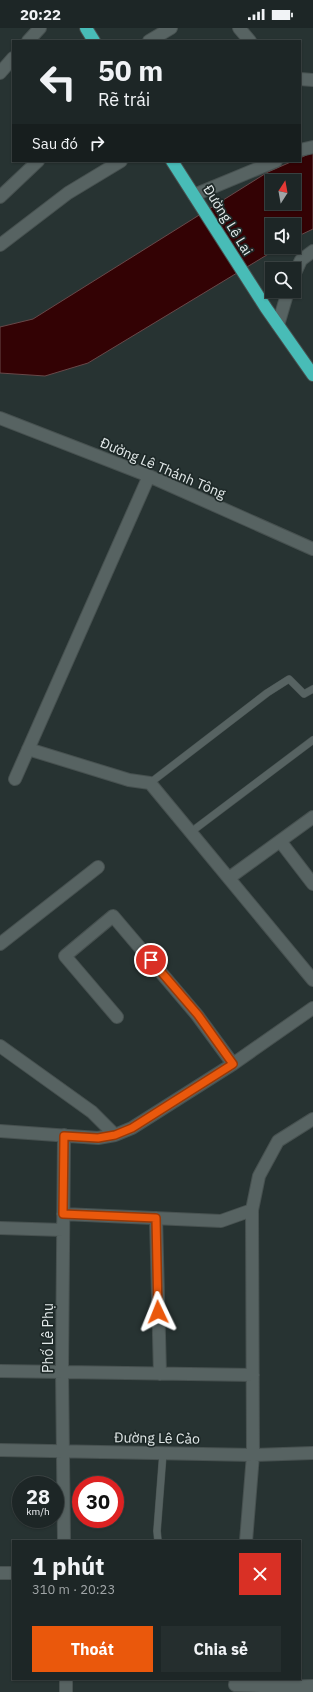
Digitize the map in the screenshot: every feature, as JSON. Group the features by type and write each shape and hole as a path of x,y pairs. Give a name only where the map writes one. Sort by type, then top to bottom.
{"highway":[{"path":"86,28 93,40"},
{"name":"Đường Lê Lai","path":"173,162 266,308 313,375"}],"street":[{"path":"29,40 40,28"},
{"path":"151,40 171,28"},
{"path":"240,28 249,40"},
{"path":"0,73 12,59"},
{"path":"301,79 313,80"},
{"path":"301,150 313,146"},
{"path":"0,197 37,162"},
{"path":"0,245 68,192 119,162"},
{"path":"196,198 274,162"},
{"path":"300,262 313,251"},
{"path":"278,325 286,298"},
{"name":"Đường Lê Thánh Tông","path":"0,418 149,476 313,549"},
{"path":"15,780 149,476"},
{"path":"28,749 129,780 150,783 313,980"},
{"path":"229,878 313,817"},
{"path":"280,841 313,884"},
{"path":"0,944 98,867"},
{"path":"118,1017 65,956 113,916 198,1015 233,1064"},
{"path":"0,1131 98,1138 115,1135 132,1128 233,1064 313,1008"},
{"path":"0,1046 92,1112 115,1135"},
{"path":"246,1540 253,1455 252,1210 259,1176 278,1141 313,1119"},
{"name":"Phố Lê Phụ","path":"64,1136 62,1371 64,1540"},
{"path":"63,1214 221,1221 252,1210"},
{"path":"156,1218 160,1374"},
{"path":"0,1228 63,1230"},
{"path":"0,1371 62,1371 253,1376"},
{"name":"Đường Lê Cảo","path":"0,1450 253,1455 313,1453"},
{"path":"0,1573 12,1573"},
{"path":"66,1680 66,1692"},
{"path":"236,1680 235,1685 285,1687 313,1686"}],"lane":[{"path":"150,783 267,693 289,679 304,694 313,689"},
{"path":"191,832 313,740"},
{"path":"158,1540 157,1531 163,1453"}],"shaded area":[{"path":"313,152 313,229 301,235 301,218 265,218 265,254 268,254 88,363 45,376 0,373 0,327 33,319 268,172 291,162 301,162 301,158"}],"route":[{"path":"151,960 198,1015 233,1064 132,1128 115,1135 98,1138 64,1136 63,1214 156,1218 158,1312"}]}
